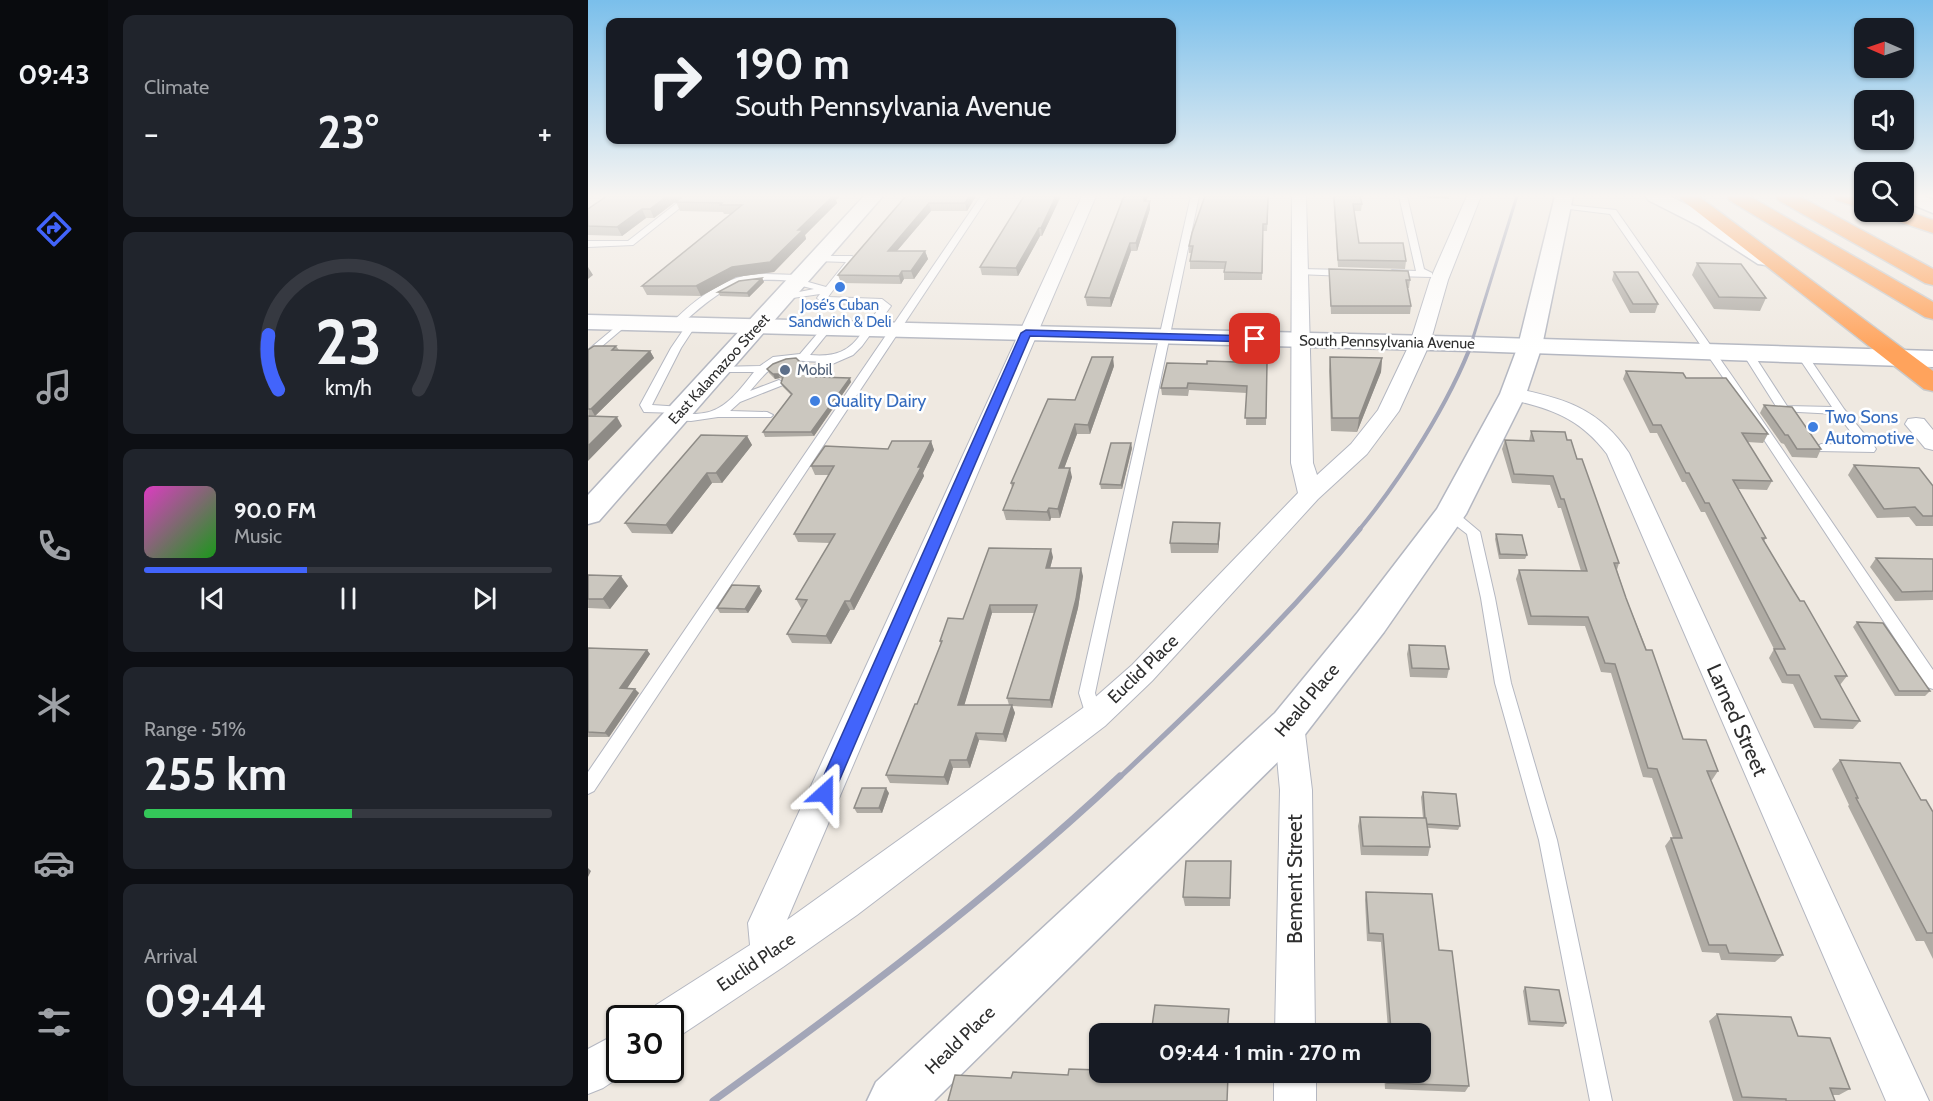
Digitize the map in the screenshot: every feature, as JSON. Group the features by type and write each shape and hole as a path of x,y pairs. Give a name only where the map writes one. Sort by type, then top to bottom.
{"highway":[{"path":"1754,247 1933,383"},
{"path":"1823,247 1933,312"},
{"path":"1878,247 1933,278"}],"street":[{"name":"East Kalamazoo Street","path":"588,514 828,247"},
{"path":"770,954 767,924 1065,247"},
{"path":"1300,247 1302,463 1310,494"},
{"name":"Euclid Place","path":"684,1010 770,954 1094,717 1158,656 1310,494 1359,449 1388,411 1420,343 1433,277 1448,247"},
{"name":"Heald Place","path":"895,1101 1289,725 1371,622 1449,514 1513,394 1530,346 1552,247"},
{"path":"1747,247 1782,269"},
{"name":"South Pennsylvania Avenue","path":"589,324 1420,343 1933,359"},
{"name":"Larned Street","path":"1513,394 1562,406 1582,417 1602,432 1618,453 1908,1101"},
{"path":"1916,424 1933,443"},
{"name":"Bement Street","path":"1289,725 1296,790 1295,1023"},
{"path":"588,1073 606,1061"},
{"path":"1295,1083 1295,1101"}],"lane":[{"path":"588,786 952,247"},
{"path":"1094,717 1087,693 1184,247"},
{"path":"1415,247 1420,270 1433,277"},
{"path":"1638,247 1711,352 1933,683"},
{"path":"719,414 727,410 763,369 776,360 804,365 843,356 852,351 886,306 885,303 825,299 822,295 854,256 818,259"},
{"path":"1300,272 1352,273"},
{"path":"1384,273 1433,277"},
{"path":"767,415 719,414 695,418 648,410 646,405 676,348 683,325 694,308 727,286 747,278 826,290"},
{"path":"793,286 826,290"},
{"path":"588,355 624,323"},
{"path":"804,365 826,329"},
{"path":"1748,354 1783,408 1840,411"},
{"path":"1802,355 1840,411 1870,449 1821,448"},
{"path":"804,365 819,358 843,356"},
{"path":"719,369 763,369"},
{"path":"737,400 776,380 749,385"},
{"path":"1449,514 1473,532 1488,598 1503,684 1548,840 1601,1101"}],"building":[{"path":"690,247 785,247 770,262 732,267 696,286 642,286"},
{"path":"862,247 891,247 888,251 925,251 911,271 902,271 899,276 838,275"},
{"path":"992,247 1028,247 1016,268 980,267"},
{"path":"1104,247 1128,247 1110,298 1085,297"},
{"path":"1193,247 1263,247 1262,273 1224,272 1226,262 1190,261"},
{"path":"1337,247 1404,247 1406,261 1338,260"},
{"path":"1697,263 1741,264 1766,298 1719,297"},
{"path":"1329,269 1408,271 1410,280 1406,280 1411,306 1331,306"},
{"path":"1614,272 1638,272 1658,304 1633,304"},
{"path":"762,278 747,293 718,292 739,281"},
{"path":"594,346 616,346 612,350 650,351 591,409 588,409 588,350"},
{"path":"1092,357 1113,357 1088,425 1075,424 1059,468 1070,468 1058,509 1049,508 1047,512 1003,510 1014,483 1011,483 1048,399 1075,400"},
{"path":"1330,357 1382,358 1359,418 1332,418"},
{"path":"796,358 801,363 799,369 804,372 809,371 816,377 850,378 811,432 763,432 792,394 781,383 783,377 767,369 786,359"},
{"path":"1207,361 1267,363 1266,418 1245,418 1247,386 1188,383 1187,388 1161,388 1167,363 1207,364"},
{"path":"1626,371 1683,373 1686,378 1726,378 1768,434 1742,433 1772,481 1733,480 1766,538 1762,538 1800,601 1804,601 1847,676 1835,676 1860,721 1821,719 1799,675 1787,675 1774,649 1785,649 1709,503 1705,503 1689,473 1686,473 1661,425 1653,425"},
{"path":"1764,405 1792,407 1821,449 1797,449"},
{"path":"588,416 617,417 588,446"},
{"path":"1531,431 1565,432 1567,440 1571,440 1577,459 1582,459 1619,563 1614,563 1646,650 1652,650 1683,739 1706,740 1718,771 1707,771 1783,955 1729,953 1726,945 1709,945 1671,838 1682,838 1657,769 1648,768 1615,664 1605,663 1588,617 1531,616 1519,570 1587,571 1564,499 1561,499 1553,476 1514,474 1505,440 1534,441"},
{"path":"701,435 747,436 716,473 707,473 666,525 625,523"},
{"path":"892,441 931,441 918,467 921,467 850,601 845,601 826,636 787,634 807,600 796,599 835,534 794,534 834,466 811,466 825,446 888,449"},
{"path":"1111,443 1131,443 1121,485 1100,484"},
{"path":"1854,465 1919,468 1933,486 1933,516 1923,516 1915,507 1884,509"},
{"path":"1173,522 1220,523 1218,544 1170,543"},
{"path":"1496,534 1522,535 1527,555 1500,554"},
{"path":"989,548 1051,549 1046,568 1081,568 1076,599 1050,700 1007,698 1037,605 990,605 958,705 1012,705 1003,734 976,733 967,760 950,760 944,777 886,775 942,641 940,641 948,618 963,619"},
{"path":"1876,558 1933,559 1933,591 1902,592"},
{"path":"588,575 621,576 603,599 588,599"},
{"path":"732,585 759,586 745,609 717,608"},
{"path":"1857,622 1883,623 1930,691 1899,691"},
{"path":"1409,645 1445,646 1449,669 1412,668"},
{"path":"588,648 647,650 620,688 635,689 605,733 588,732"},
{"path":"1840,760 1900,763 1921,800 1926,800 1933,812 1933,933 1927,933 1856,798 1858,798"},
{"path":"862,788 886,788 879,808 854,808"},
{"path":"1423,792 1456,794 1460,826 1427,824"},
{"path":"1360,817 1426,818 1430,847 1363,846"},
{"path":"1186,861 1231,861 1230,898 1183,897"},
{"path":"1366,892 1432,894 1439,950 1452,951 1469,1086 1387,1083 1431,1083 1431,1023 1390,1023 1383,934 1369,933"},
{"path":"1525,987 1559,990 1566,1023 1530,1021"},
{"path":"1155,1005 1229,1009 1228,1023 1153,1023"},
{"path":"1717,1014 1791,1017 1798,1036 1830,1038 1850,1089 1830,1088 1835,1101 1786,1101 1786,1099 1742,1097"},
{"path":"1069,1069 1089,1070 1089,1083 1228,1083 1227,1101 948,1101 955,1075 1011,1078 1013,1072 1068,1075"}],"railway":[{"path":"1472,341 1501,247"},
{"path":"1359,530 1391,488 1423,439 1451,389 1473,340"},
{"path":"1119,778 1274,627 1360,529"},
{"path":"713,1101 922,945 1023,863 1120,776"}],"place":[{"name":"José's Cuban Sandwich & Deli","path":"840,287"},
{"name":"Mobil","path":"785,370"},
{"name":"Quality Dairy","path":"815,401"},
{"name":"Two Sons Automotive","path":"1813,427"}],"route":[{"path":"825,793 1026,333 1255,339"}]}
